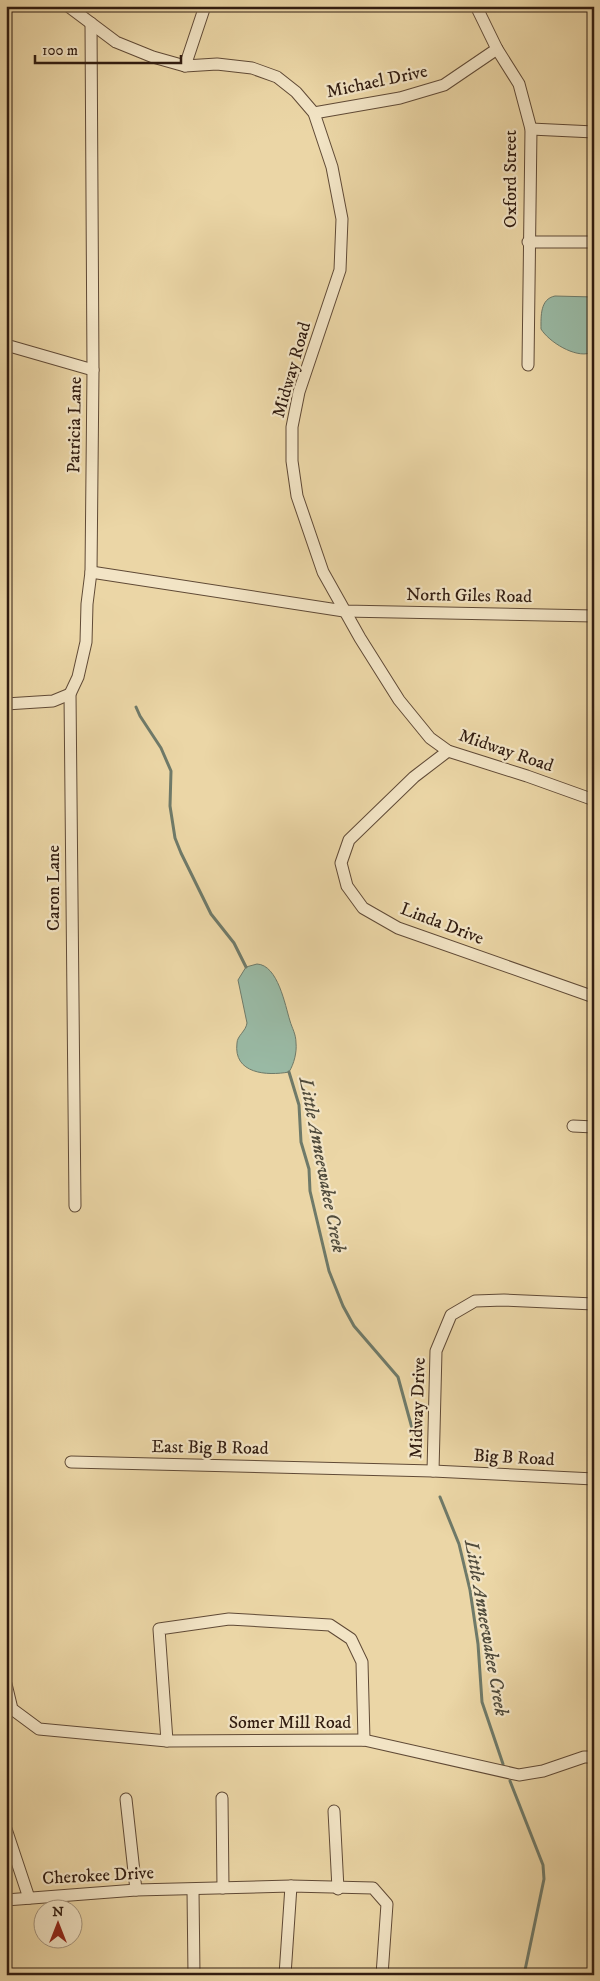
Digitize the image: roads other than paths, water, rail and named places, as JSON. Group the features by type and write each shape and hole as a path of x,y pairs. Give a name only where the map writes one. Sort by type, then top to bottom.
{"street":[{"name":"Midway Road","path":"68,6 116,42 153,58 185,66 217,64 252,68 276,77 296,92 314,113 332,167 342,219 340,270 300,392 292,427 292,461 297,496 323,572 344,611 399,700 430,738 448,751 594,800"},
{"path":"185,66 205,6"},
{"name":"Oxford Street","path":"476,6 497,49 519,84 530,130 528,365"},
{"name":"Patricia Lane","path":"91,23 93,370 91,572"},
{"name":"Michael Drive","path":"314,113 400,98 444,85 497,49"},
{"path":"530,130 594,132"},
{"path":"528,242 594,242"},
{"path":"6,346 93,370"},
{"path":"91,572 344,611"},
{"name":"Caron Lane","path":"75,1206 70,694 78,677 86,642 87,604 91,572"},
{"name":"North Giles Road","path":"344,611 594,616"},
{"path":"6,704 53,701 70,694"},
{"name":"Linda Drive","path":"448,751 414,777 349,840 341,863 347,886 363,908 398,928 594,997"},
{"path":"573,1126 594,1127"},
{"name":"Midway Drive","path":"433,1471 436,1351 451,1314 475,1301 504,1300 594,1304"},
{"name":"East Big B Road","path":"71,1462 433,1471"},
{"name":"Big B Road","path":"433,1471 594,1479"},
{"path":"167,1741 159,1629 229,1619 330,1624 351,1639 362,1662 364,1740"},
{"name":"Somer Mill Road","path":"6,1684 12,1709 40,1729 167,1741 364,1740 519,1775 543,1771 584,1757 594,1757"},
{"path":"222,1798 224,1888"},
{"path":"126,1799 136,1890"},
{"path":"334,1811 338,1889"},
{"path":"6,1829 29,1898"},
{"path":"285,1975 290,1886"},
{"name":"Cherokee Drive","path":"6,1900 136,1890 290,1886 338,1889 373,1888 387,1904 382,1975"},
{"path":"193,1890 194,1975"}],"waterway":[{"name":"Little Anneewakee Creek","path":"136,707 161,748 171,771 170,806 175,838 181,853 211,914 234,943 246,967"},
{"name":"Little Anneewakee Creek","path":"289,1072 299,1105 301,1142 309,1169 310,1191 329,1271 343,1306 354,1326 398,1377 418,1450"},
{"name":"Little Anneewakee Creek","path":"440,1497 459,1544 470,1590 478,1644 482,1702 503,1764"},
{"name":"Little Anneewakee Creek","path":"510,1781 543,1865 544,1879 524,1975"}]}
